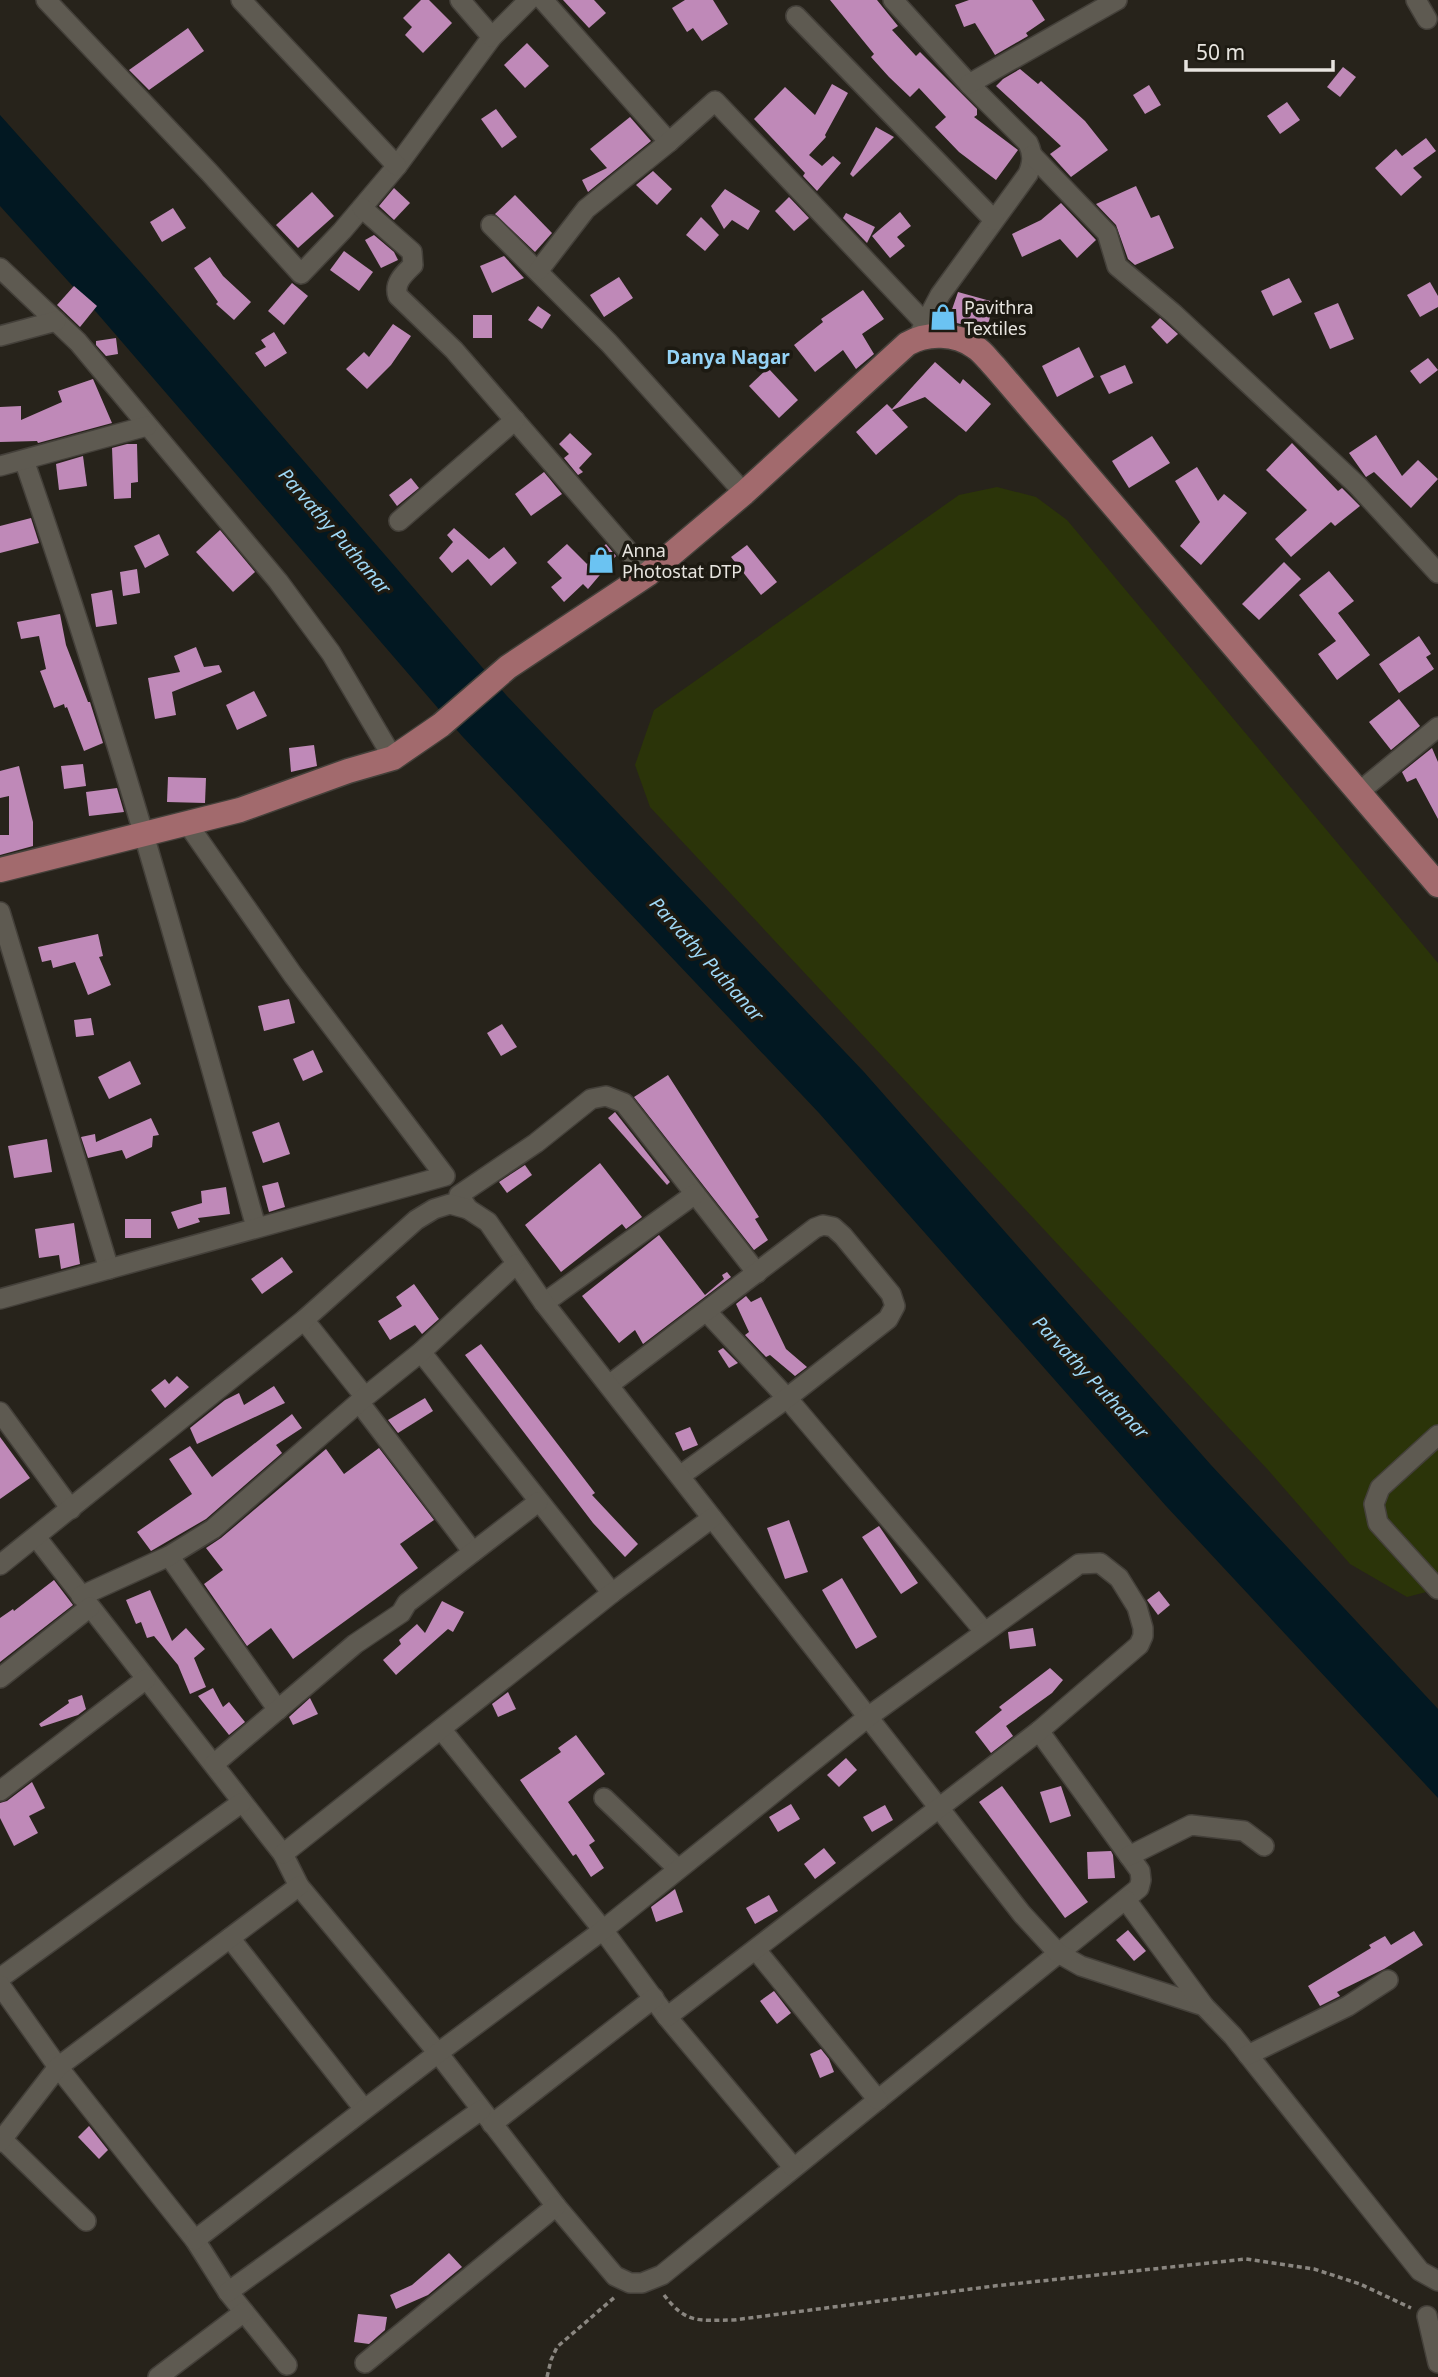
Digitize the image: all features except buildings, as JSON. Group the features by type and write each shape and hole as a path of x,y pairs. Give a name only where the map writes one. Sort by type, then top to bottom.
{"main road":[{"path":"0,870 240,810 348,771 393,758 441,725 508,667 648,574 744,493 921,330 976,347 995,367 1438,885"}],"street":[{"path":"46,0 209,172 301,274 397,166 492,37 529,0"},
{"path":"240,0 397,166"},
{"path":"460,0 492,37"},
{"path":"543,0 669,142"},
{"path":"892,0 1028,143 1032,155 1107,233 1117,266 1174,314 1357,485 1438,573"},
{"path":"969,83 1117,0"},
{"path":"1416,0 1427,19"},
{"path":"796,16 994,220"},
{"path":"539,270 586,209 715,101 921,330 940,295 1028,174 1032,155"},
{"path":"362,208 412,252 413,265 397,284 398,296 454,350 648,574"},
{"path":"491,225 609,342 744,493"},
{"path":"0,268 78,342 278,581 331,653 393,758"},
{"path":"0,336 55,321"},
{"path":"400,521 515,420"},
{"path":"0,466 147,426"},
{"path":"24,460 69,589 145,833 256,1227"},
{"path":"1359,792 1438,727"},
{"path":"0,1299 445,1176 293,975 187,823"},
{"path":"0,912 109,1269"},
{"path":"0,1565 304,1320 416,1220 434,1209 464,1202 591,1099 606,1096 624,1104 757,1273"},
{"path":"544,1303 695,1194"},
{"path":"464,1202 488,1222 544,1303 1022,1914 1058,1953 1081,1966 1204,2006"},
{"path":"609,1385 815,1228 823,1225 833,1227 843,1236 891,1294 895,1306 888,1319 787,1398 680,1476"},
{"path":"0,1678 86,1602 213,1529 421,1352 516,1264"},
{"path":"707,1312 787,1398 984,1631"},
{"path":"304,1320 473,1552"},
{"path":"421,1352 612,1593"},
{"path":"0,1412 71,1509"},
{"path":"1438,1435 1380,1488 1374,1504 1378,1522 1438,1590"},
{"path":"214,1763 355,1644 401,1613 407,1602 538,1502"},
{"path":"283,1854 612,1593 712,1518"},
{"path":"36,1536 283,1854 299,1886 438,2053 555,2206 615,2276 630,2283 642,2283 662,2275 1139,1888 1140,1871 1039,1731"},
{"path":"169,1556 278,1710"},
{"path":"195,2240 603,1930 868,1717 984,1631 1079,1564 1100,1563 1119,1578 1137,1607 1143,1628 1139,1645 1039,1731 667,2017"},
{"path":"0,1791 146,1679"},
{"path":"441,1729 603,1930 667,2017 793,2167"},
{"path":"604,1798 678,1869"},
{"path":"0,1978 241,1803"},
{"path":"1129,1856 1191,1825 1244,1831 1264,1846"},
{"path":"86,2221 1,2141 58,2067 299,1886"},
{"path":"1126,1900 1204,2006 1219,2019 1420,2271 1438,2281"},
{"path":"230,1938 364,2109"},
{"path":"756,1950 878,2100"},
{"path":"1248,2055 1348,2006 1388,1980"},
{"path":"0,1985 58,2067 195,2240 229,2292 287,2365"},
{"path":"229,2292 487,2117 654,1998"},
{"path":"365,2363 555,2206"},
{"path":"158,2377 244,2312"},
{"path":"1427,2316 1438,2363"}],"path":[{"path":"653,2280 677,2311 686,2317 698,2320 734,2320 994,2286 1246,2259 1314,2269 1360,2284 1427,2316"},
{"path":"547,2377 558,2347 630,2283"}],"green space":[{"path":"997,487 1036,497 1067,520 1438,963 1438,1589 1407,1597 1350,1564 1269,1471 650,807 635,765 654,710 959,495"}],"water":[{"name":"Parvathy Puthanar","path":"0,115 142,274 507,696 864,1072 1211,1465 1438,1709 1438,1798 1166,1506 819,1113 462,736 97,313 0,206"}],"place":[{"name":"Pavithra Textiles","path":"943,317"},
{"name":"Anna Photostat DTP","path":"601,560"}],"district":[{"name":"Danya Nagar","path":"728,357"}]}
